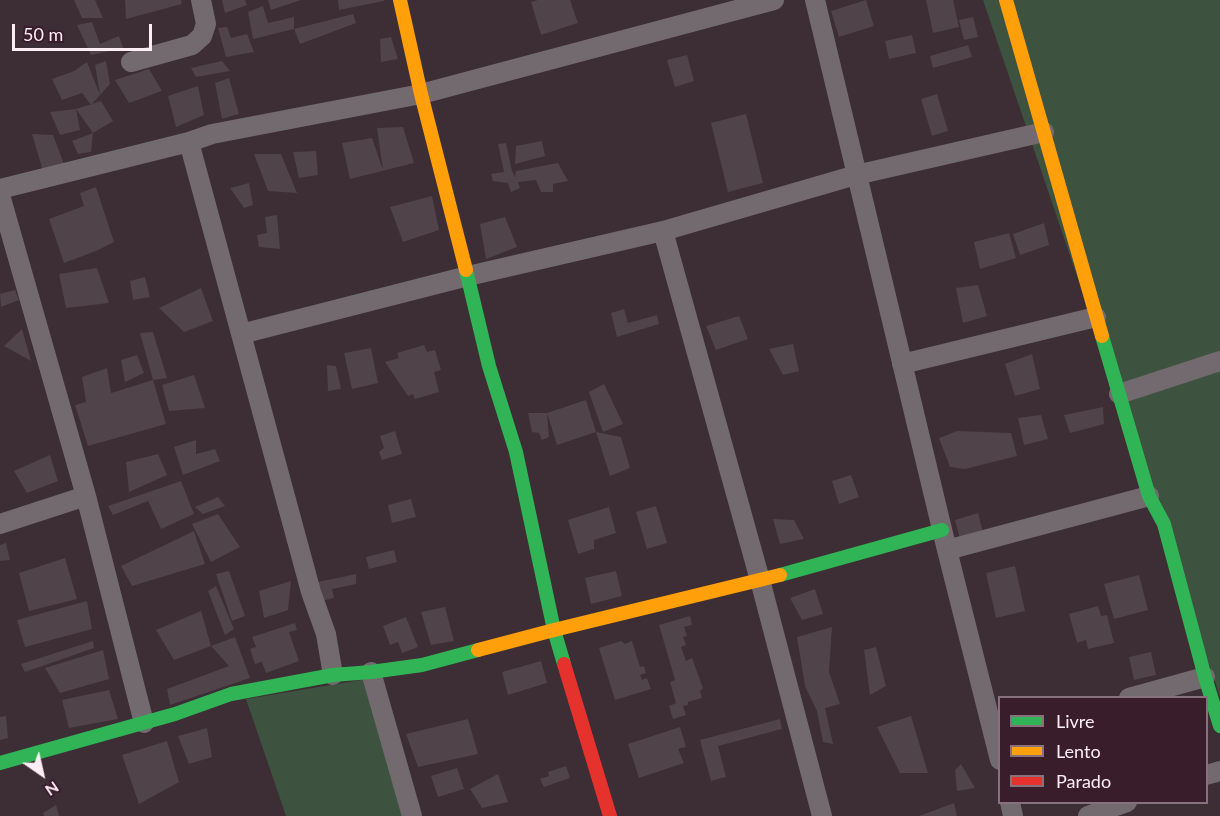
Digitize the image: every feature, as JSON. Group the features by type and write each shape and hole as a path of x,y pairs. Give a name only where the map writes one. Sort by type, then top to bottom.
{"street":[{"path":"131,63 192,45 202,36 206,24 201,0"},
{"path":"399,0 489,366 516,452 554,630 610,816"},
{"path":"0,189 189,142 212,134 421,94 774,0"},
{"path":"815,0 942,530 996,734 998,751"},
{"path":"1006,0 1149,496 1164,524 1220,726"},
{"path":"241,334 468,276 663,231 856,175 1044,132"},
{"path":"189,142 311,592 326,634 333,675"},
{"path":"0,195 86,496 144,723"},
{"path":"663,231 760,580 822,816"},
{"path":"902,364 1096,317"},
{"path":"1119,394 1220,360"},
{"path":"0,524 86,496"},
{"path":"947,550 1149,496"},
{"path":"0,764 175,714 231,694 333,675 422,665 760,580 942,530"},
{"path":"371,672 412,816"},
{"path":"1135,696 1205,677"},
{"path":"1088,816 1121,804"}],"green space":[{"path":"983,0 1220,0 1220,696"},
{"path":"367,679 406,816 286,816 246,699"}],"building":[{"path":"74,0 95,0 103,18 82,18"},
{"path":"125,0 181,0 182,4 126,19"},
{"path":"222,0 245,0 247,5 225,13"},
{"path":"268,0 301,0 271,10"},
{"path":"338,0 384,0 384,1 339,10"},
{"path":"570,0 578,23 541,35 531,2"},
{"path":"866,0 874,26 839,37 831,11"},
{"path":"926,0 953,0 959,27 933,33"},
{"path":"263,6 268,23 294,17 294,29 253,39 248,12"},
{"path":"353,14 356,23 300,44 294,29"},
{"path":"973,17 978,37 964,40 959,20"},
{"path":"92,22 100,44 119,36 123,48 91,55 77,25"},
{"path":"227,27 231,38 247,34 254,52 226,57 218,28"},
{"path":"912,35 916,53 889,59 885,41"},
{"path":"391,37 398,59 381,62 380,39"},
{"path":"968,45 972,57 933,68 930,56"},
{"path":"687,55 694,81 675,87 667,60"},
{"path":"106,61 110,84 91,105 82,93 62,100 52,79 74,71 87,62 100,95 95,65"},
{"path":"222,61 230,71 196,77 191,68"},
{"path":"149,69 162,91 129,103 115,80"},
{"path":"229,78 239,114 222,119 215,83"},
{"path":"198,86 204,115 176,127 168,96"},
{"path":"937,94 948,131 932,136 921,99"},
{"path":"101,101 113,121 93,133 76,109"},
{"path":"76,109 80,130 60,135 50,112"},
{"path":"746,114 763,183 728,192 711,123"},
{"path":"403,127 414,163 350,179 342,143 372,138 383,170 377,128"},
{"path":"93,133 91,152 78,154 72,141"},
{"path":"32,134 53,135 64,164 43,171"},
{"path":"542,141 545,156 515,164 516,146"},
{"path":"506,143 515,177 516,171 558,163 568,181 553,184 553,192 541,192 536,180 518,182 520,188 511,192 508,183 493,181 491,174 504,172 498,144"},
{"path":"316,151 318,175 299,178 293,152"},
{"path":"254,154 281,154 297,193 268,191"},
{"path":"249,183 253,205 244,208 230,188"},
{"path":"96,187 114,242 64,263 49,219 84,206 80,193"},
{"path":"432,196 439,230 403,242 390,207"},
{"path":"277,215 280,249 259,247 257,235 267,233 265,217"},
{"path":"505,217 517,247 486,259 480,224"},
{"path":"1044,223 1049,245 1020,255 1013,234"},
{"path":"1009,233 1016,258 980,269 974,242"},
{"path":"97,268 109,303 66,308 59,274"},
{"path":"145,277 150,297 133,300 130,281"},
{"path":"978,285 987,316 963,323 956,288"},
{"path":"201,288 213,321 184,332 159,308"},
{"path":"15,290 19,300 1,307 0,294"},
{"path":"624,309 628,323 657,315 659,324 617,337 611,313"},
{"path":"739,316 748,339 716,350 706,326"},
{"path":"22,329 31,361 4,346"},
{"path":"153,332 167,378 153,380 140,333"},
{"path":"793,344 799,371 783,375 769,349"},
{"path":"424,345 427,352 435,350 441,370 434,372 439,392 415,399 413,394 408,396 385,362 399,358 397,353"},
{"path":"371,348 378,383 352,389 344,353"},
{"path":"1032,354 1040,389 1015,396 1005,364"},
{"path":"137,355 144,373 125,382 121,360"},
{"path":"327,365 336,366 341,389 328,391"},
{"path":"107,368 111,393 153,380 166,424 88,446 75,405 86,402 82,377"},
{"path":"194,375 205,408 169,411 162,385"},
{"path":"604,384 623,424 603,432 589,392"},
{"path":"586,400 596,432 557,445 547,413"},
{"path":"1103,407 1104,424 1070,433 1064,415"},
{"path":"528,413 547,413 549,437 542,440 539,433 532,432"},
{"path":"1041,415 1048,439 1024,445 1018,418"},
{"path":"395,431 402,454 382,460 379,452 384,448 380,436"},
{"path":"957,431 1011,433 1017,456 965,469 950,467 939,438"},
{"path":"596,432 621,437 630,468 610,476"},
{"path":"196,440 196,454 215,449 220,461 183,475 174,447"},
{"path":"158,454 167,475 129,492 126,462"},
{"path":"50,455 58,481 27,493 14,471"},
{"path":"851,475 859,497 839,504 832,481"},
{"path":"181,481 194,514 161,529 148,501 113,515 108,506"},
{"path":"218,497 225,506 203,514 195,507"},
{"path":"411,499 416,517 392,523 388,505"},
{"path":"656,506 667,543 647,549 636,512"},
{"path":"609,507 616,533 594,540 594,549 578,554 568,520"},
{"path":"978,513 983,532 960,539 955,520"},
{"path":"218,514 240,547 211,562 192,524"},
{"path":"773,519 794,520 804,539 780,544"},
{"path":"194,531 205,564 132,586 121,566"},
{"path":"6,543 10,560 0,561 0,545"},
{"path":"394,550 397,562 369,569 366,557"},
{"path":"65,558 77,599 29,611 19,573"},
{"path":"1015,566 1025,611 996,618 986,573"},
{"path":"229,571 245,616 232,621 216,574"},
{"path":"616,571 622,596 591,604 585,578"},
{"path":"356,574 356,584 332,589 334,598 317,602 313,583"},
{"path":"1139,575 1148,610 1114,619 1104,584"},
{"path":"291,581 288,610 264,618 259,591"},
{"path":"216,586 234,629 225,635 208,591"},
{"path":"815,589 823,614 802,620 790,598"},
{"path":"87,601 92,629 25,647 17,620"},
{"path":"1098,606 1101,616 1107,615 1114,643 1088,649 1086,640 1077,643 1069,614"},
{"path":"445,607 454,641 431,645 421,612"},
{"path":"201,611 211,646 174,660 156,630"},
{"path":"690,616 692,625 684,627 687,636 683,637 686,645 681,647 686,661 692,658 703,688 700,691 702,698 688,702 688,705 683,706 686,715 673,719 669,706 676,703 670,682 675,680 659,625"},
{"path":"406,617 418,647 402,653 398,642 390,645 383,626"},
{"path":"295,623 297,630 289,632 299,661 266,673 262,662 255,664 250,649 256,647 252,637"},
{"path":"832,627 829,672 840,704 825,708 833,744 823,742 817,711 805,686 797,637"},
{"path":"235,637 250,678 170,705 167,689 229,666 211,646"},
{"path":"93,641 94,648 25,672 21,664"},
{"path":"621,641 625,644 632,641 640,667 644,666 646,673 640,675 642,680 647,678 651,689 615,700 599,648"},
{"path":"876,647 886,686 870,695 864,650"},
{"path":"103,650 109,679 60,693 45,668"},
{"path":"1151,652 1156,675 1134,680 1129,657"},
{"path":"541,661 547,683 508,695 502,672"},
{"path":"109,690 118,719 69,728 62,700"},
{"path":"6,716 8,738 0,740 0,717"},
{"path":"911,716 928,773 900,773 877,727"},
{"path":"468,719 478,754 418,767 406,734"},
{"path":"780,719 782,729 718,746 726,777 711,781 700,740"},
{"path":"680,727 686,747 678,749 684,763 639,778 628,744"},
{"path":"207,728 212,757 189,764 178,736"},
{"path":"167,741 179,782 139,804 122,755"},
{"path":"961,764 975,788 957,791 955,770"},
{"path":"566,766 570,778 544,787 540,779 549,776 548,772"},
{"path":"457,768 464,789 438,797 431,776"},
{"path":"498,774 508,802 482,808 470,789"},
{"path":"954,803 957,816 919,816"},
{"path":"56,805 59,816 44,816 43,813"}],"traffic: fast":[{"path":"466,270 489,366 516,452 554,630 564,664"},
{"path":"1102,336 1149,496 1164,524 1220,726"},
{"path":"780,575 942,530"},
{"path":"0,763 175,714 231,694 333,675 422,665 478,650"}],"traffic: slow":[{"path":"400,0 421,94 466,270"},
{"path":"1006,0 1102,336"},
{"path":"478,650 780,575"}],"traffic: jam":[{"path":"564,664 610,816"}]}
